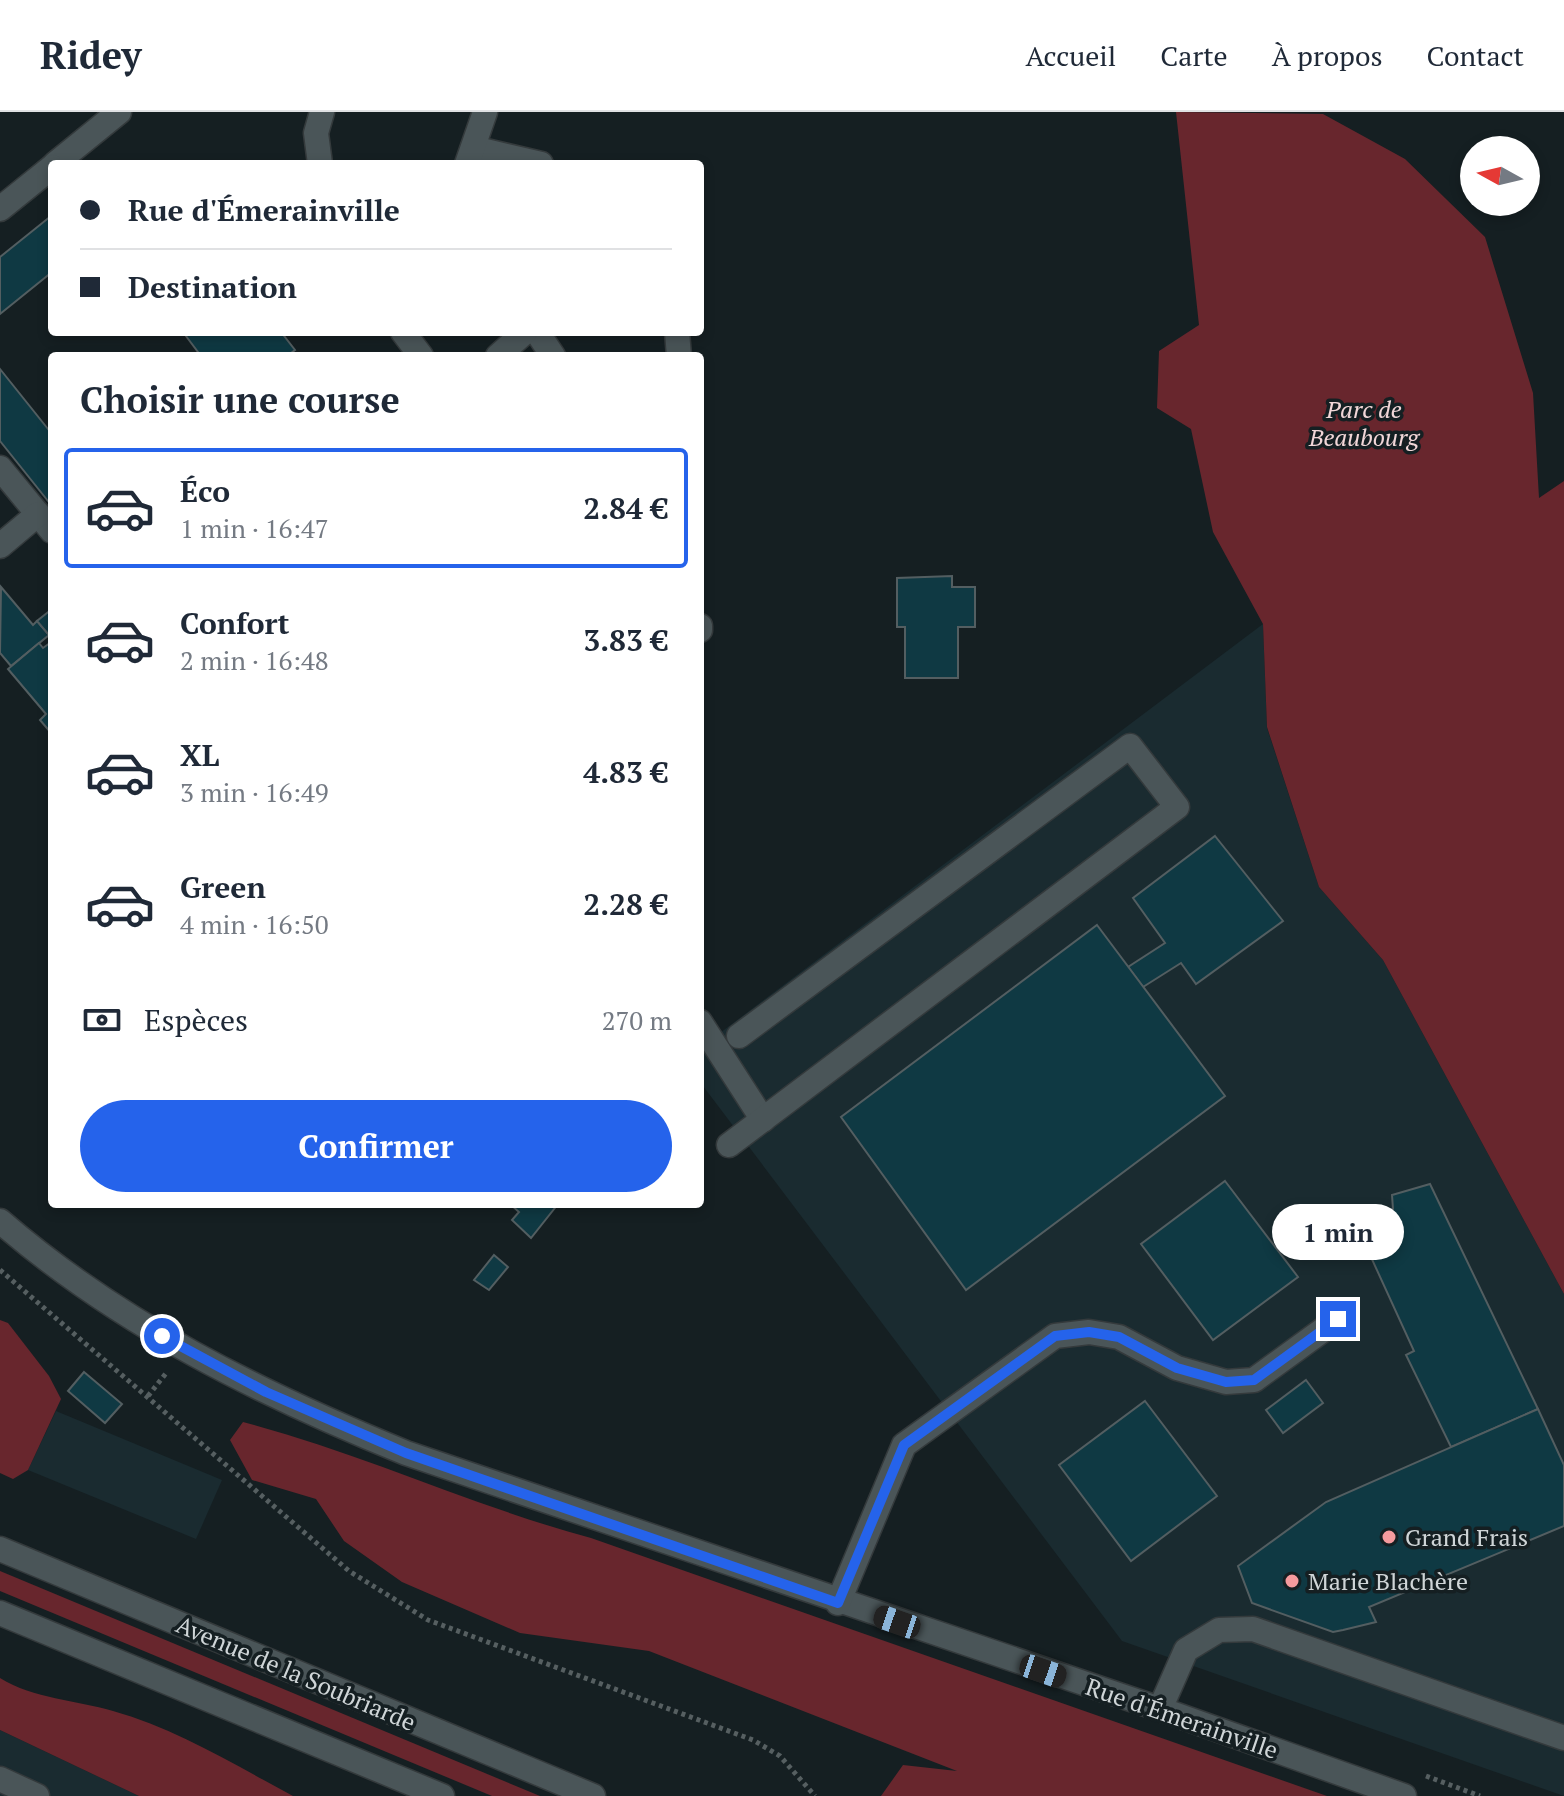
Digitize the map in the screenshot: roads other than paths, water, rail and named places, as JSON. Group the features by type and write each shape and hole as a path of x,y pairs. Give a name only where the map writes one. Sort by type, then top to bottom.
{"street":[{"path":"60,160 119,112"},
{"path":"319,160 316,133 322,112"},
{"path":"485,112 470,156 506,160"},
{"path":"0,209 48,170"},
{"path":"502,352 520,336"},
{"path":"0,468 45,522 0,546"},
{"path":"729,1145 1177,807 1130,746 739,1036"},
{"path":"704,1028 763,1120"},
{"name":"Rue d'Émerainville","path":"0,1221 97,1297 183,1349 330,1423 406,1453 838,1603 1160,1709 1404,1796"},
{"path":"838,1603 904,1445 1055,1336 1089,1332 1119,1337 1177,1368 1226,1382 1254,1380 1338,1319"},
{"name":"Avenue de la Soubriarde","path":"0,1549 593,1796"},
{"path":"0,1613 442,1796"},
{"path":"1160,1709 1186,1650 1219,1630 1253,1629 1564,1738"},
{"path":"0,1779 37,1796"}],"place":[{"name":"Grand Frais","path":"1389,1537"},
{"name":"Marie Blachère","path":"1292,1581"}],"park label":[{"name":"Parc de Beaubourg","path":"1364,423"}]}
